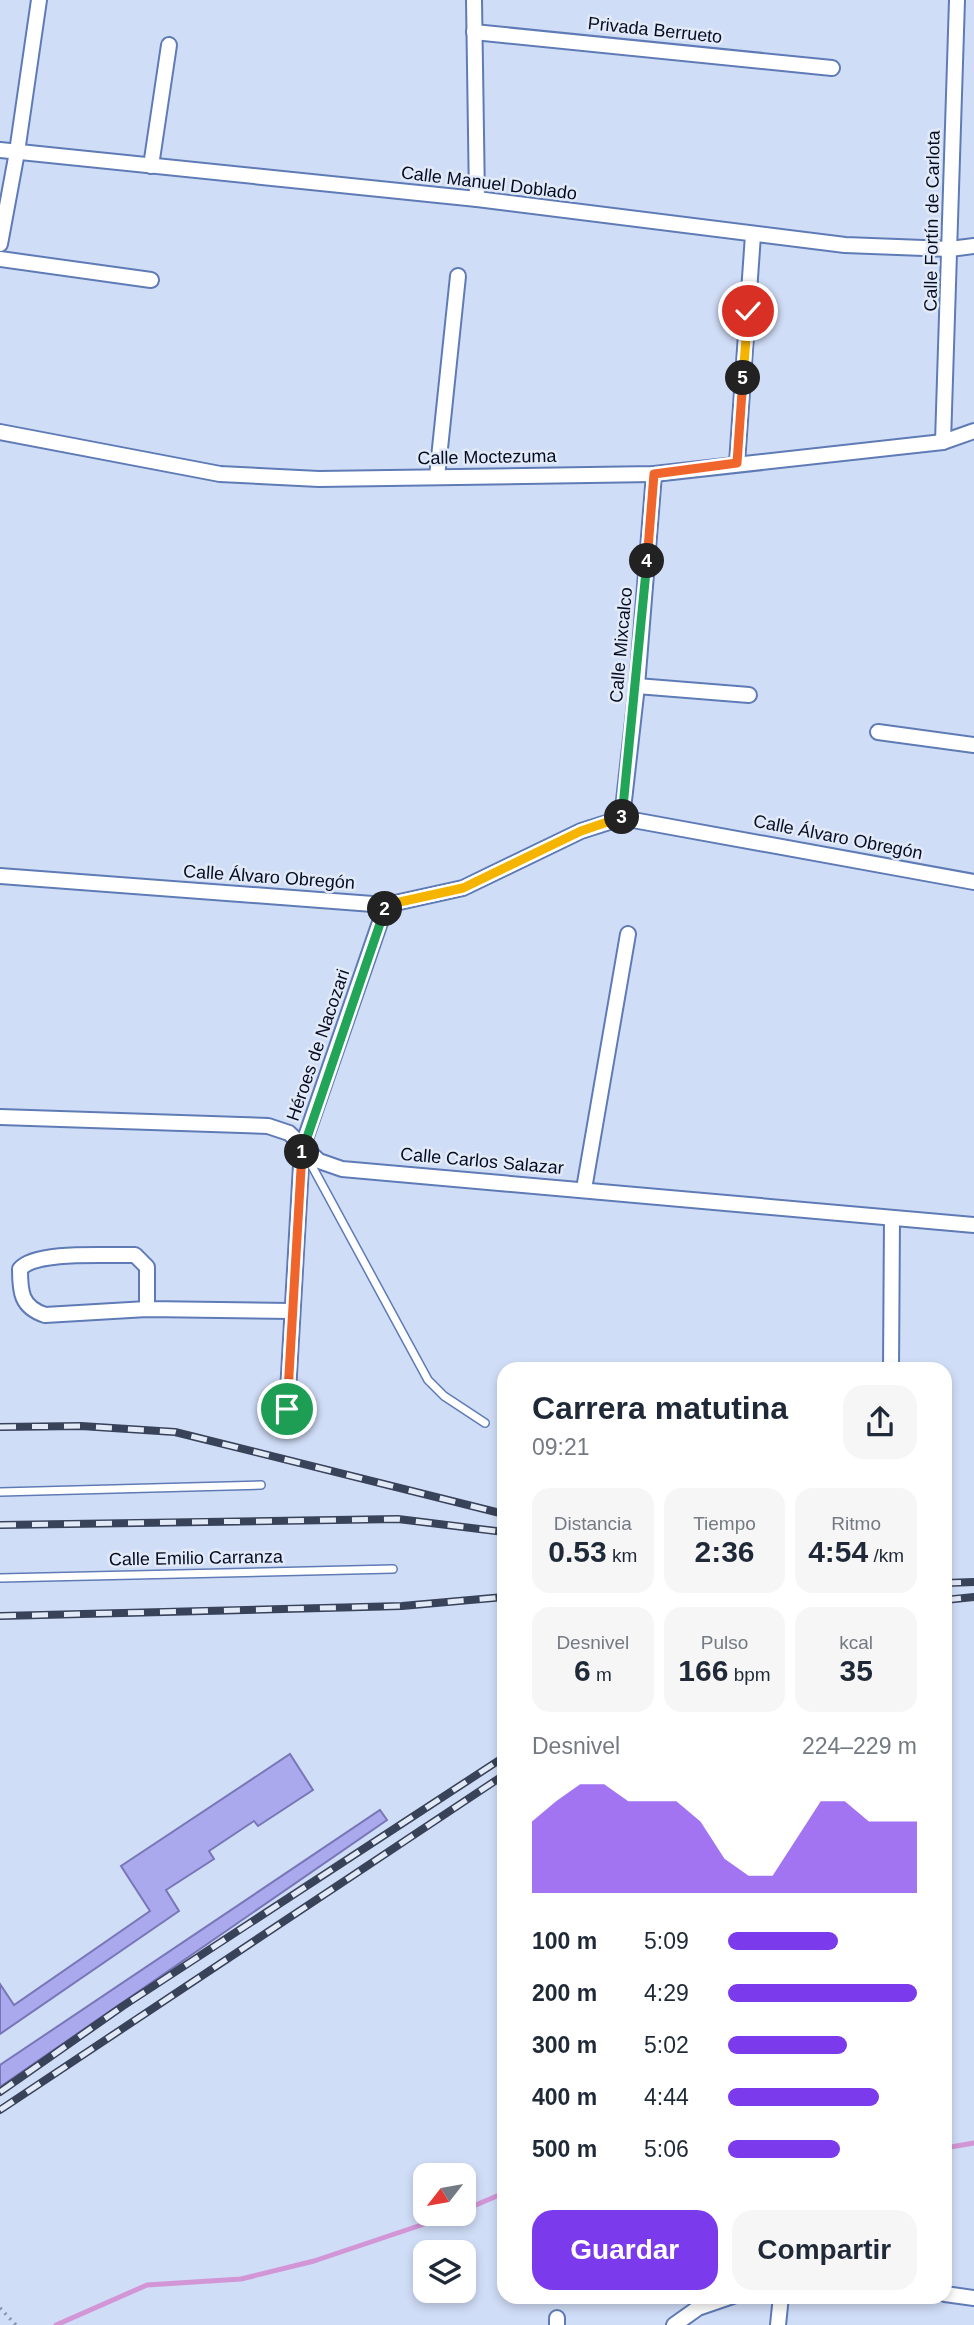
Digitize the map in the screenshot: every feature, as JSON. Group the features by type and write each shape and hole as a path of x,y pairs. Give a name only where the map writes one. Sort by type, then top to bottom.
{"street":[{"path":"0,244 17,152 39,0"},
{"path":"474,0 477,200"},
{"name":"Calle Fortín de Carlota","path":"943,442 957,0"},
{"name":"Privada Berrueto","path":"474,32 832,68"},
{"path":"151,166 169,45"},
{"name":"Calle Manuel Doblado","path":"0,150 477,200 845,245 950,249 974,246"},
{"path":"737,463 753,235"},
{"path":"0,259 151,280"},
{"path":"437,477 458,276"},
{"name":"Calle Moctezuma","path":"0,432 220,474 320,479 654,474 943,442 974,431"},
{"name":"Calle Mixcalco","path":"622,818 637,686 654,474"},
{"path":"637,686 749,695"},
{"path":"878,732 974,745"},
{"name":"Calle Álvaro Obregón","path":"0,876 386,905 463,888 581,831 622,818 974,882"},
{"name":"Héroes de Nacozari","path":"287,1409 302,1148 386,905"},
{"path":"584,1189 628,934"},
{"name":"Calle Carlos Salazar","path":"0,1117 268,1126 289,1133 319,1161 342,1168 974,1225"},
{"path":"891,1362 892,1218"},
{"path":"147,1310 147,1267 135,1255 41,1258 26,1263 20,1269 20,1290 32,1310 45,1314 147,1310 291,1311"},
{"path":"952,2295 974,2298"},
{"path":"674,2325 698,2308 710,2304"},
{"path":"778,2325 780,2304"}],"lane":[{"path":"302,1148 428,1380 444,1396 485,1423"},
{"path":"0,1492 261,1485"},
{"name":"Calle Emilio Carranza","path":"0,1578 393,1569"}],"path":[{"path":"0,2308 16,2325"}],"building":[{"path":"290,1754 313,1790 258,1826 254,1821 209,1851 214,1859 166,1890 179,1911 0,2034 0,1984 14,2005 150,1911 121,1866"},
{"path":"380,1810 387,1820 0,2087 0,2065"}],"waterway":[{"path":"952,2147 974,2143"},
{"path":"476,2205 497,2196"},
{"path":"56,2325 147,2285 241,2279 314,2261 418,2226"}],"railway":[{"path":"0,1427 81,1426 175,1432 497,1512"},
{"path":"0,1525 398,1519 497,1531"},
{"path":"952,1583 974,1582"},
{"path":"952,1599 974,1597"},
{"path":"0,1616 402,1606 497,1598"},
{"path":"0,2092 123,2006 497,1762"},
{"path":"0,2110 497,1780"}],"route":[{"path":"287,1409 302,1148 386,905 463,888 581,831 622,818 637,686 654,474 737,463 748,311"}]}
